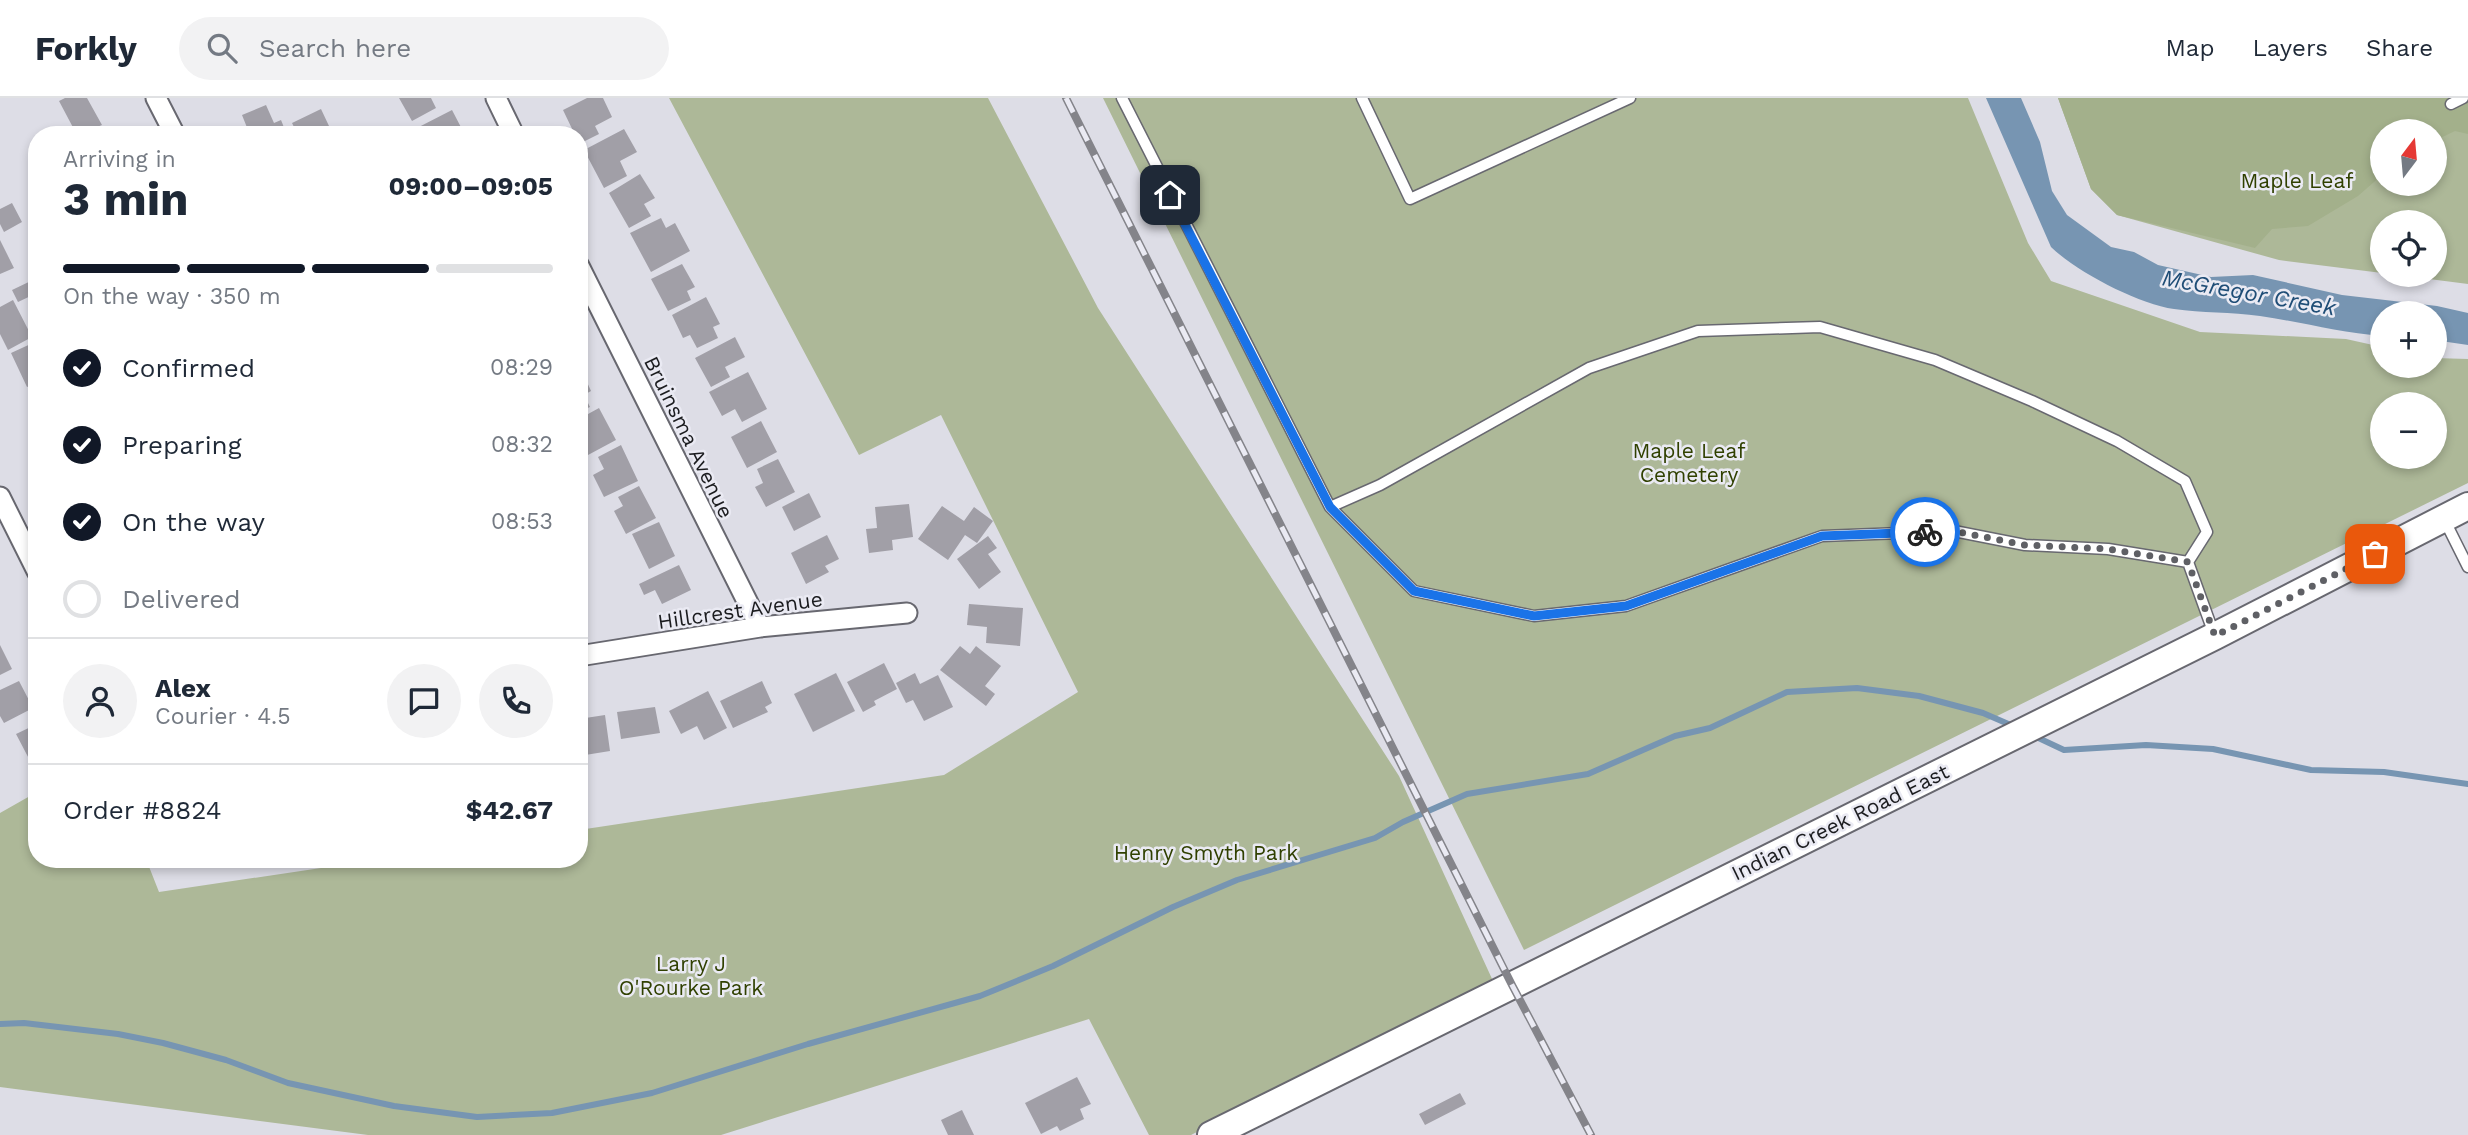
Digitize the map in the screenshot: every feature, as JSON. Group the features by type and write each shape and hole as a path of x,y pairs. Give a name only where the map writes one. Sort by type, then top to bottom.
{"main road":[{"name":"Indian Creek Road East","path":"1211,1135 2215,636 2468,506"}],"street":[{"path":"156,98 170,126"},
{"path":"496,98 510,126"},
{"name":"Bruinsma Avenue","path":"588,284 760,627"},
{"path":"0,497 6,524 28,557"},
{"name":"Hillcrest Avenue","path":"588,655 760,627 907,612"}],"lane":[{"path":"1122,98 1330,507 1414,591 1534,616 1626,606 1822,536 1954,531 2025,545 2108,549 2188,562"},
{"path":"1362,98 1410,199 1630,98"},
{"path":"2451,104 2463,98"},
{"path":"1330,507 1380,485 1589,368 1698,331 1819,327 1935,360 1972,375 2105,436 2185,481 2207,532 2188,562"},
{"path":"2444,519 2468,567"},
{"path":"2188,562 2215,636"}],"green space":[{"path":"669,98 988,98 1098,308 1399,776 1493,981 1191,1135 1149,1135 1089,1019 721,1135 368,1135 0,1087 0,813 28,797 28,868 150,868 159,892 320,868 588,868 588,829 944,775 1078,692 941,415 859,455"},
{"name":"Maple Leaf Cemetery","path":"1103,98 1968,98 2028,243 2051,281 2200,332 2346,339 2370,344 2370,378 2447,378 2447,358 2468,359 2468,483 1524,950"},
{"name":"Maple Leaf","path":"2058,98 2468,98 2468,284 2447,281 2447,210 2370,210 2370,271 2279,260 2117,215 2091,189"},
{"name":"Maple Leaf","path":"2058,98 2468,98 2468,134 2455,131 2447,135 2447,119 2370,119 2370,186 2358,196 2308,226 2272,229 2255,248 2117,215 2091,189"}],"water":[{"name":"McGregor Creek","path":"1986,98 2021,98 2040,142 2052,191 2067,215 2111,247 2134,252 2158,265 2211,277 2253,275 2342,295 2394,301 2370,301 2370,334 2260,316 2174,309 2143,301 2109,286 2076,267 2051,247"},
{"name":"McGregor Creek","path":"2447,308 2468,313 2468,345 2447,342"}],"building":[{"path":"65,98 87,98 102,125 72,126 59,101"},
{"path":"399,98 431,98 436,108 412,121"},
{"path":"587,98 603,98 612,117 595,126 599,134 588,140 588,126 571,126 563,110"},
{"path":"266,105 274,123 281,120 283,126 246,126 242,115"},
{"path":"321,109 329,126 294,126 292,123"},
{"path":"452,110 460,126 421,126"},
{"path":"624,129 637,152 620,161 627,176 604,188 588,158 588,148"},
{"path":"640,174 655,198 644,204 651,216 629,228 609,193"},
{"path":"12,203 22,222 4,232 0,224 0,209"},
{"path":"661,218 666,228 675,223 690,251 651,272 630,233"},
{"path":"0,240 14,268 0,274"},
{"path":"682,264 695,287 687,291 691,300 668,311 651,279"},
{"path":"28,282 28,297 18,302 12,290"},
{"path":"706,297 720,324 713,327 718,338 697,348 690,335 683,338 672,315"},
{"path":"13,300 28,329 28,339 8,350 0,334 0,307"},
{"path":"735,337 745,357 725,367 730,377 711,387 695,358"},
{"path":"28,345 28,387 27,387 11,353"},
{"path":"748,372 767,409 742,422 735,409 722,416 709,392"},
{"path":"599,408 616,440 588,455 588,414"},
{"path":"761,421 777,452 747,468 731,437"},
{"path":"621,445 638,481 604,497 593,475 604,469 598,457"},
{"path":"778,459 795,492 766,507 755,487 763,483 757,469"},
{"path":"639,486 656,518 626,534 614,511 623,506 618,497"},
{"path":"809,493 821,517 794,531 782,507"},
{"path":"909,504 913,537 892,540 893,550 869,553 866,529 877,528 875,507"},
{"path":"942,506 964,521 974,507 993,521 977,543 965,535 948,560 918,539"},
{"path":"659,522 675,556 649,569 632,534"},
{"path":"827,535 839,559 825,566 829,572 806,584 791,553"},
{"path":"988,536 997,548 988,554 1001,572 979,589 957,559"},
{"path":"679,565 691,590 662,604 655,590 644,595 639,584"},
{"path":"969,604 1023,608 1020,646 986,643 987,627 967,625"},
{"path":"0,645 12,669 0,675"},
{"path":"960,646 970,654 976,646 1001,666 985,686 995,694 986,706 940,670"},
{"path":"884,663 897,689 874,701 876,705 863,712 847,682"},
{"path":"836,673 855,711 813,732 794,694"},
{"path":"915,673 920,684 938,675 953,707 924,721 913,700 906,703 896,683"},
{"path":"19,681 28,698 28,711 4,723 0,716 0,690"},
{"path":"762,681 772,703 765,707 768,712 733,728 720,701"},
{"path":"708,691 727,728 704,740 697,726 681,734 669,711"},
{"path":"655,707 660,733 621,739 617,712"},
{"path":"605,715 610,751 588,755 588,718"},
{"path":"28,728 28,757 16,734"},
{"path":"1077,1077 1091,1104 1080,1109 1084,1119 1060,1131 1057,1126 1041,1134 1025,1103"},
{"path":"1460,1093 1466,1104 1425,1125 1419,1114"},
{"path":"962,1110 974,1135 948,1135 941,1120"}],"waterway":[{"path":"0,1024 24,1023 118,1034 163,1043 226,1060 288,1083 394,1106 477,1117 552,1113 652,1093 808,1044 980,996 1053,966 1173,907 1237,880 1375,838 1403,822 1467,794 1588,774 1675,736 1710,728 1787,692 1857,688 1919,696 1983,713 2013,726"},
{"path":"2032,735 2064,750 2146,745 2213,749 2311,770 2384,772 2468,784"}],"railway":[{"path":"1066,98 1512,985 1591,1135"}],"way so far":[{"path":"1925,532 1954,531 2025,545 2108,549 2188,562 2215,636 2375,554"}],"route":[{"path":"1170,195 1283,410 1330,507 1414,591 1534,616 1626,606 1822,536 1925,532"}],"park label":[{"name":"Henry Smyth Park","path":"1206,852"},
{"name":"Larry J O'Rourke Park","path":"691,975"}]}
